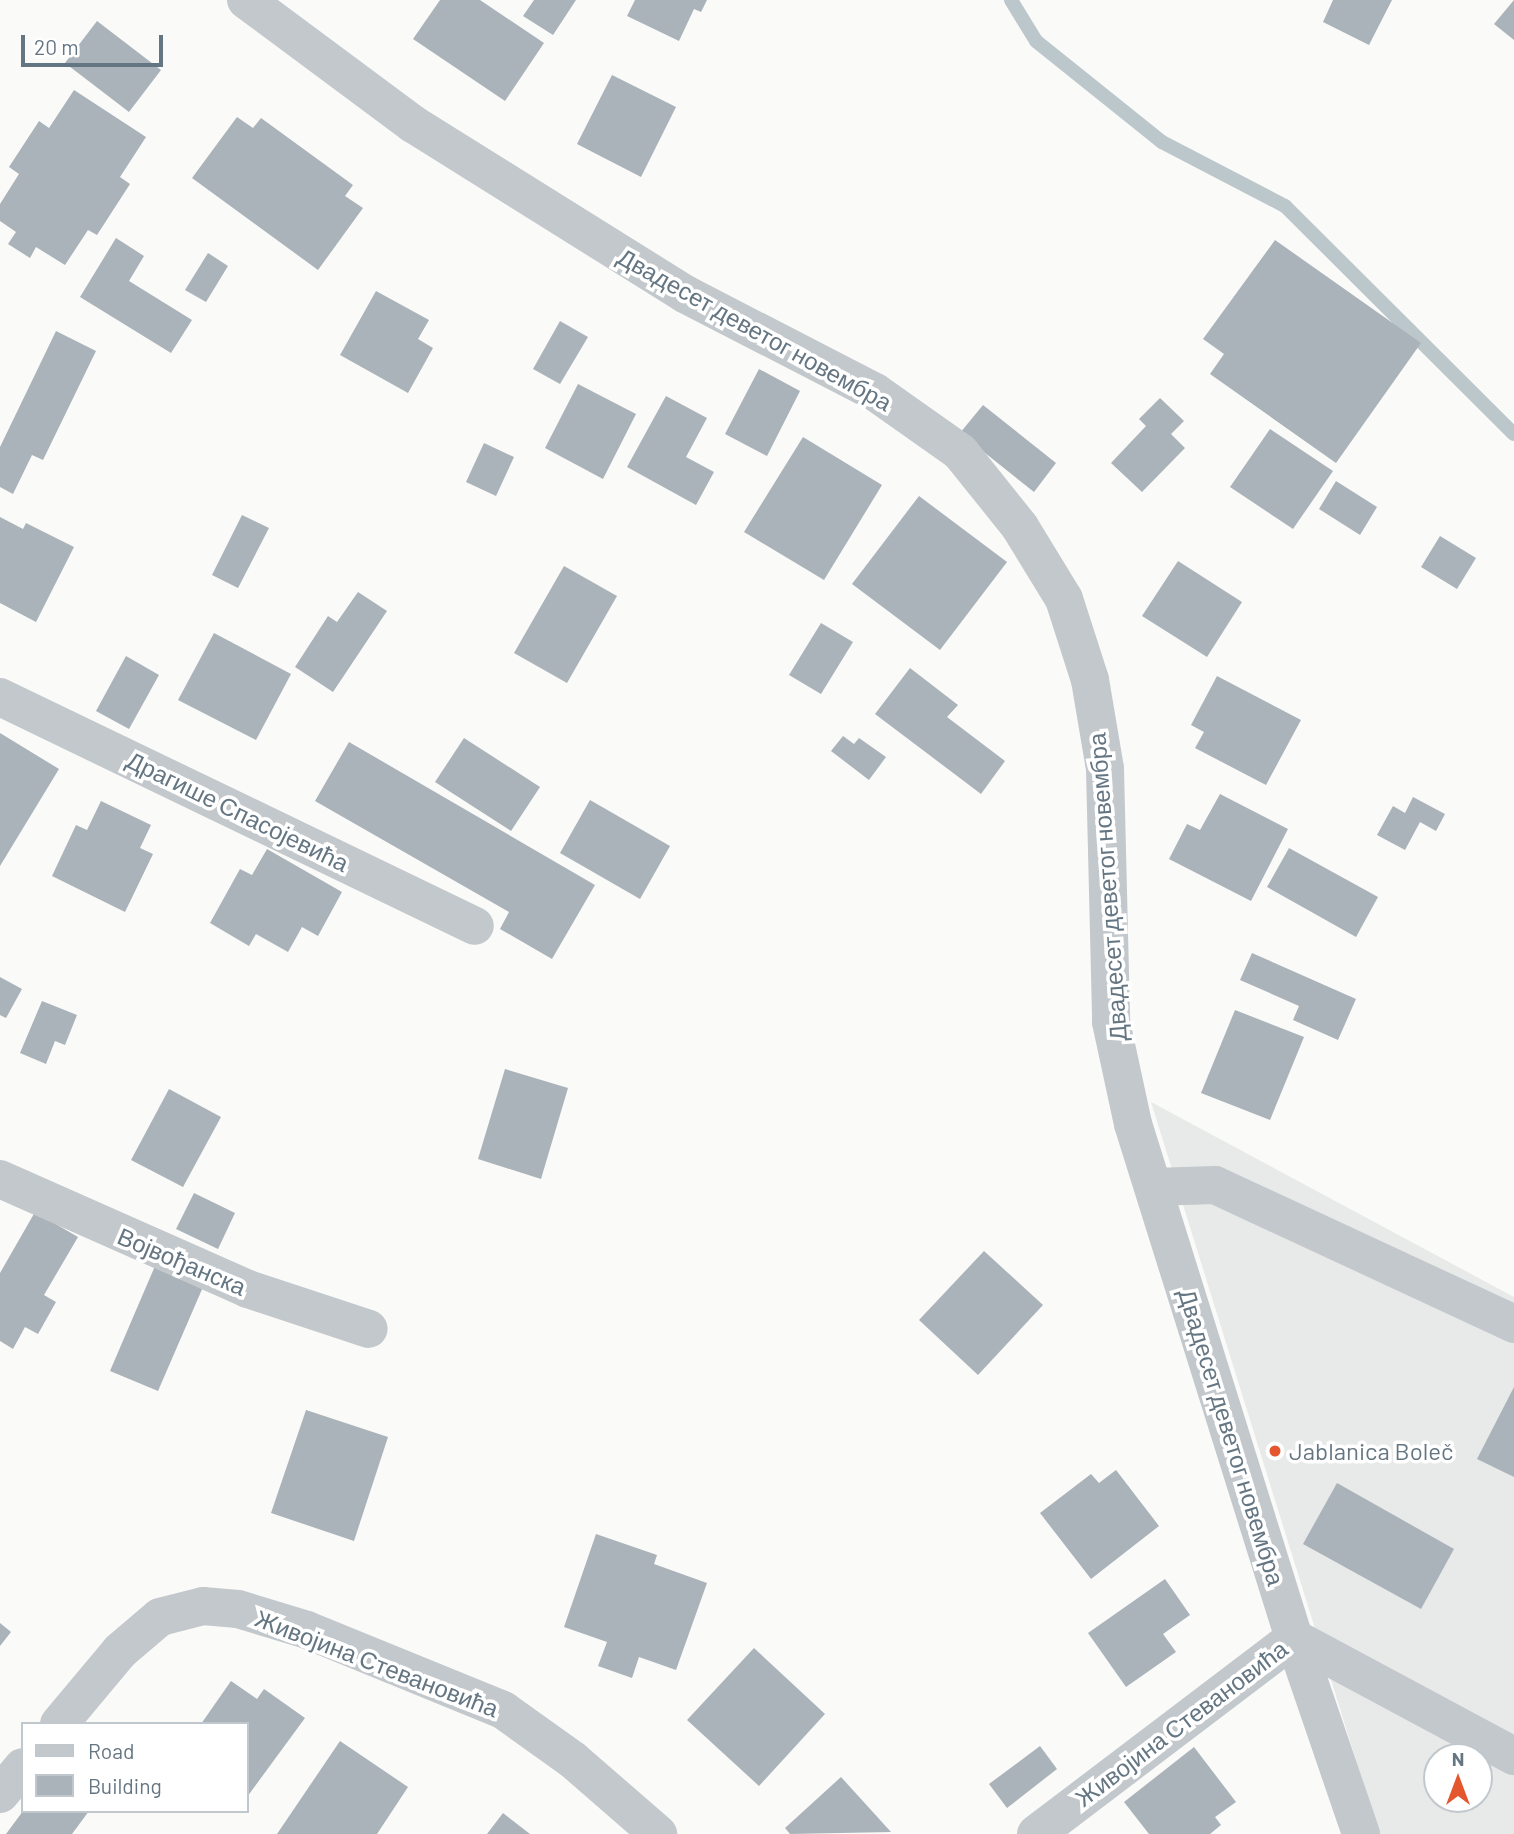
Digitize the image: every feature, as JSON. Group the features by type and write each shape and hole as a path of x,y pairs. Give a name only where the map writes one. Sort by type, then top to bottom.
{"street":[{"name":"Двадесет деветог новембра","path":"246,0 413,124 673,287 875,392 960,452 1020,527 1064,599 1090,680 1105,769 1111,1022 1133,1124 1294,1638 1361,1834"},
{"name":"Драгише Спасојевића","path":"0,697 475,926"},
{"name":"Војвођанска","path":"0,1180 248,1289 369,1329"},
{"path":"1153,1187 1215,1185 1514,1324"},
{"name":"Живојина Стевановића","path":"61,1722 120,1651 160,1617 203,1606 238,1609 307,1630 503,1710 573,1760 658,1834"},
{"path":"1294,1638 1514,1756"},
{"name":"Живојина Стевановића","path":"1035,1834 1294,1638"},
{"path":"0,1794 21,1769"}],"shaded area":[{"path":"1151,1102 1514,1297 1514,1834 1379,1834"}],"building":[{"path":"440,0 480,0 544,43 505,101 413,39"},
{"path":"534,0 576,0 553,35 523,16"},
{"path":"635,0 707,0 701,12 694,9 679,41 627,16"},
{"path":"1333,0 1392,0 1369,45 1323,22"},
{"path":"1514,0 1514,40 1494,24"},
{"path":"97,21 161,70 129,112 65,63"},
{"path":"612,75 676,107 641,177 577,144"},
{"path":"74,90 146,137 120,177 130,184 97,235 88,230 65,265 36,247 30,258 8,244 16,232 0,221 0,204 19,174 9,167 39,121 49,128"},
{"path":"237,117 253,128 261,118 353,185 345,196 363,208 318,270 192,178"},
{"path":"116,238 144,256 129,281 192,320 171,353 80,297"},
{"path":"1275,240 1421,343 1336,463 1210,374 1224,354 1203,339"},
{"path":"208,253 228,266 206,302 185,290"},
{"path":"376,291 429,320 418,339 433,348 408,393 340,355"},
{"path":"560,321 588,337 560,384 533,369"},
{"path":"56,331 96,351 43,460 32,455 13,494 0,487 0,447"},
{"path":"759,369 800,391 767,456 725,434"},
{"path":"578,384 636,414 603,479 545,448"},
{"path":"666,396 707,418 686,457 714,472 696,505 627,467"},
{"path":"1160,398 1184,421 1171,434 1185,448 1142,492 1111,463 1146,426 1139,419"},
{"path":"983,405 1056,463 1034,492 960,433"},
{"path":"1270,429 1333,471 1293,529 1230,487"},
{"path":"803,437 882,485 824,580 744,532"},
{"path":"484,443 514,457 496,496 466,482"},
{"path":"1336,481 1377,507 1360,535 1319,509"},
{"path":"919,496 1007,562 940,650 852,584"},
{"path":"242,515 269,528 238,588 212,575"},
{"path":"0,517 23,529 26,523 74,547 36,622 0,603"},
{"path":"1440,536 1476,558 1457,589 1421,567"},
{"path":"1178,561 1242,602 1207,657 1142,616"},
{"path":"564,566 617,596 567,683 514,653"},
{"path":"358,592 387,611 333,692 295,667 328,616 337,622"},
{"path":"821,623 853,642 821,694 789,675"},
{"path":"214,633 291,674 256,740 178,700"},
{"path":"126,656 159,675 129,729 96,711"},
{"path":"910,668 958,705 947,717 1005,761 981,794 875,714"},
{"path":"1217,676 1301,720 1266,785 1195,748 1204,732 1191,725"},
{"path":"0,733 59,769 0,866"},
{"path":"843,736 854,744 859,738 886,757 869,780 831,751"},
{"path":"464,738 540,787 511,831 435,782"},
{"path":"349,742 595,885 552,959 500,929 509,912 315,801"},
{"path":"1220,794 1288,829 1251,901 1169,859 1187,824 1200,830"},
{"path":"1413,797 1445,814 1436,831 1420,822 1405,850 1377,835 1393,806 1405,813"},
{"path":"590,800 670,846 640,899 560,853"},
{"path":"101,801 151,825 140,848 153,854 125,912 52,876 76,825 87,830"},
{"path":"1289,848 1378,897 1356,937 1267,887"},
{"path":"267,849 342,892 318,936 302,927 288,952 256,934 249,946 210,923 240,869 252,875"},
{"path":"1252,953 1356,999 1338,1040 1293,1020 1299,1006 1240,980"},
{"path":"0,977 22,989 6,1018 0,1015"},
{"path":"42,1001 77,1015 65,1045 55,1041 46,1064 20,1053"},
{"path":"1235,1010 1304,1037 1270,1120 1201,1093"},
{"path":"505,1069 568,1088 541,1179 478,1159"},
{"path":"169,1089 221,1117 183,1187 131,1160"},
{"path":"194,1193 235,1213 218,1249 176,1229"},
{"path":"35,1212 78,1237 44,1295 56,1302 38,1334 25,1327 13,1349 0,1341 0,1273"},
{"path":"984,1251 1043,1305 978,1375 919,1320"},
{"path":"155,1266 203,1287 158,1391 110,1371"},
{"path":"1514,1387 1514,1477 1477,1459"},
{"path":"306,1410 388,1437 354,1541 271,1513"},
{"path":"1116,1470 1159,1526 1091,1579 1040,1513 1091,1474 1099,1483"},
{"path":"1337,1483 1454,1549 1421,1609 1303,1544"},
{"path":"596,1534 657,1555 654,1564 707,1583 676,1670 639,1657 632,1678 598,1666 607,1642 564,1627"},
{"path":"1165,1579 1190,1615 1163,1634 1176,1652 1126,1687 1088,1633"},
{"path":"0,1623 11,1632 0,1646"},
{"path":"754,1648 825,1714 759,1786 687,1720"},
{"path":"231,1681 257,1699 264,1689 305,1718 248,1796 248,1722 202,1722"},
{"path":"340,1741 408,1787 377,1834 277,1834"},
{"path":"1040,1746 1057,1769 1007,1808 989,1784"},
{"path":"1194,1747 1236,1802 1215,1817 1221,1825 1210,1834 1149,1834 1124,1802"},
{"path":"841,1777 891,1832 790,1834 785,1828"},
{"path":"22,1813 88,1813 72,1834 6,1834"},
{"path":"503,1813 530,1834 487,1834"}],"waterway":[{"path":"1011,0 1036,41 1162,142 1285,206 1514,434"}],"place":[{"name":"Jablanica Boleč","path":"1275,1451"}]}
